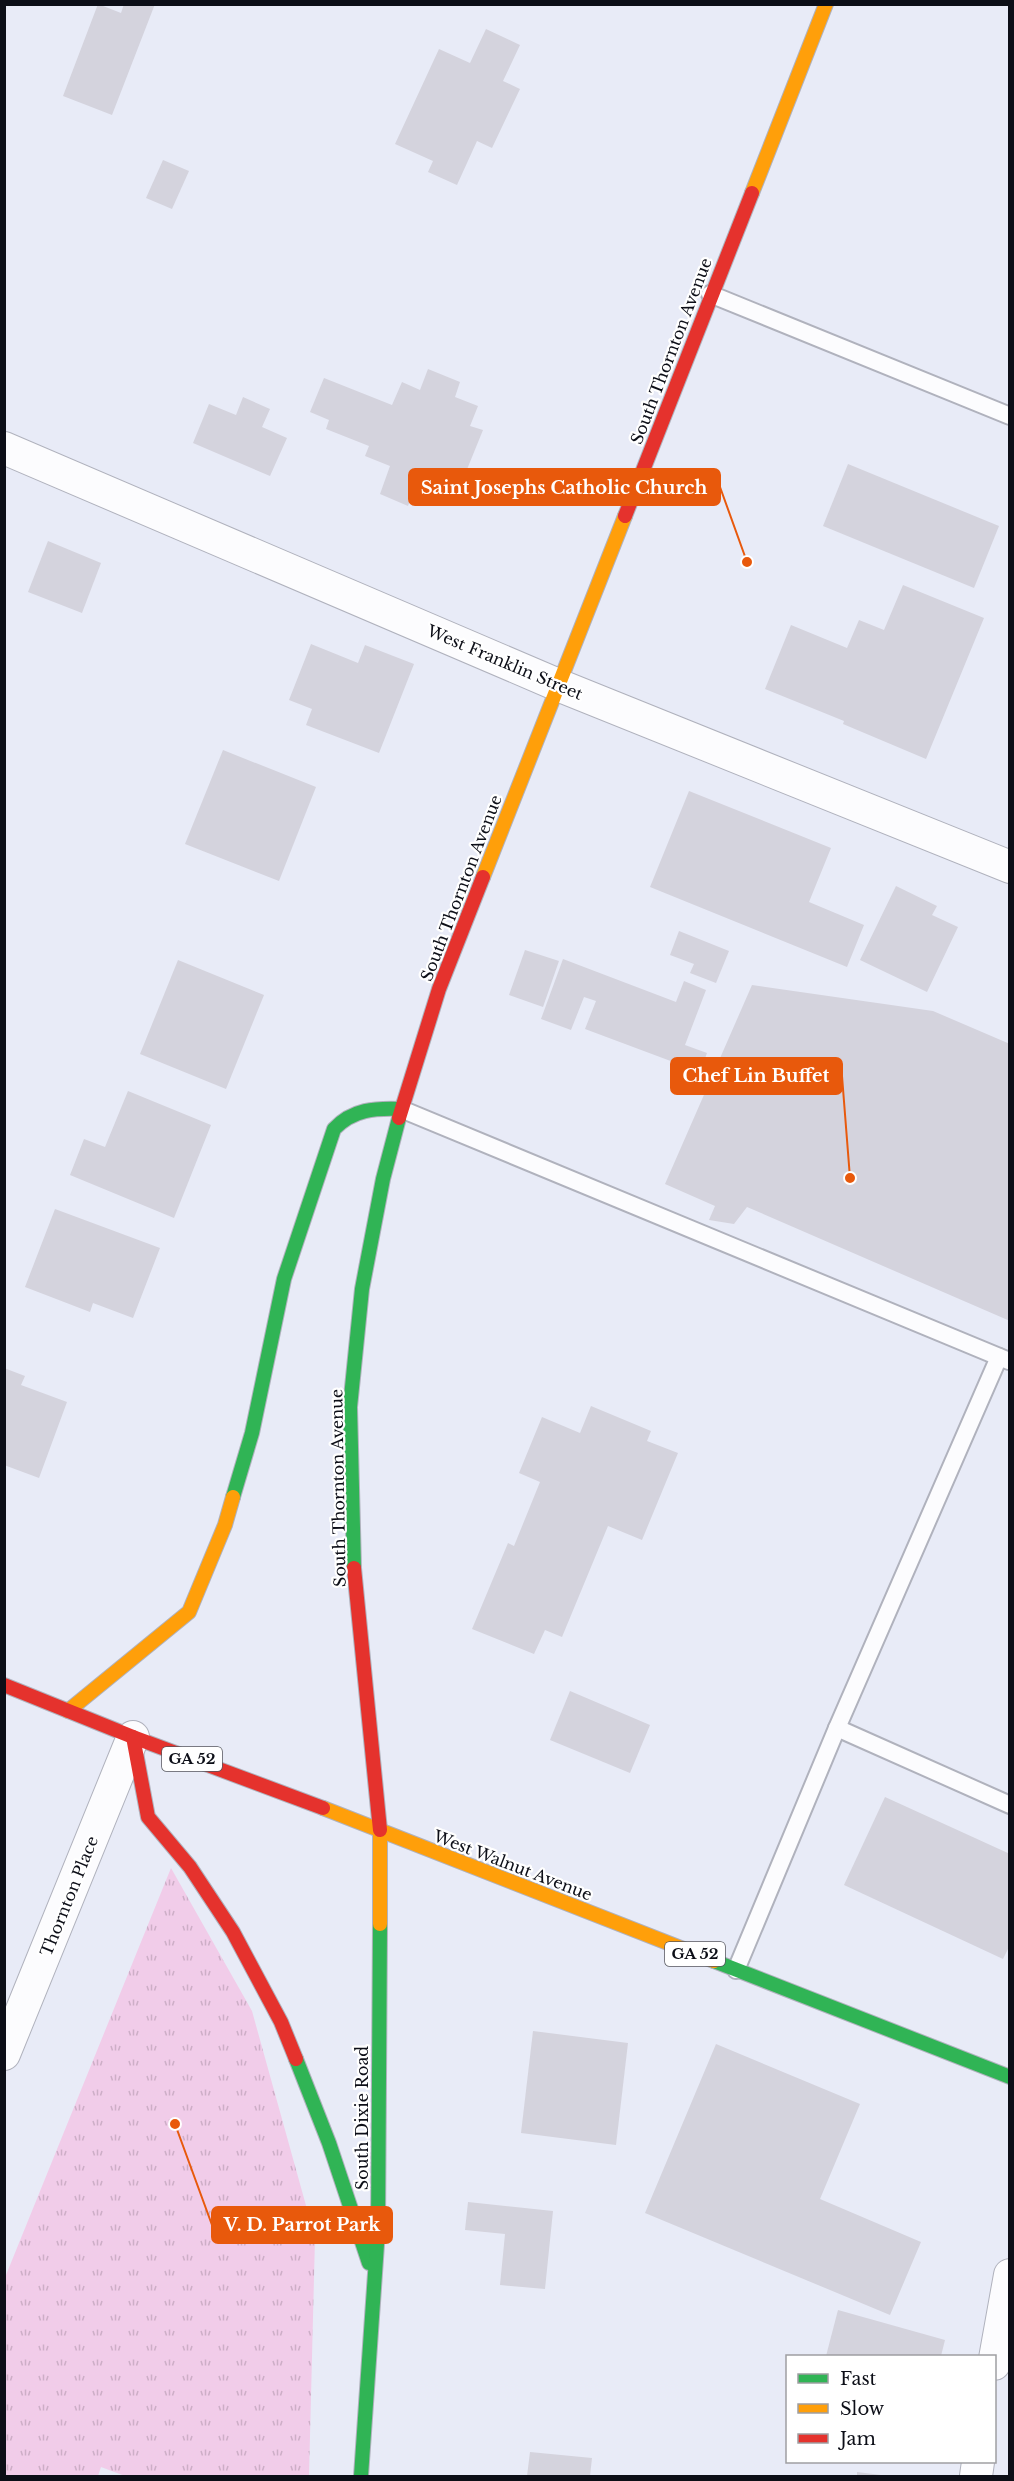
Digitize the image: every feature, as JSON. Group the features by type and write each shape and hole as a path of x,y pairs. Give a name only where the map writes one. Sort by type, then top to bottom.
{"main road":[{"name":"South Thornton Avenue","path":"380,1830 353,1559 350,1407 362,1289 383,1179 401,1109 439,988 710,294 826,4"},
{"path":"68,1711 189,1612 225,1525 252,1433 284,1280 334,1129 340,1121 351,1114 369,1108 401,1109"},
{"name":"West Walnut Avenue","path":"4,1684 133,1737 380,1830 1010,2076"},
{"path":"133,1737 148,1817 190,1867 233,1932 281,2022 329,2144 375,2280"},
{"name":"South Dixie Road","path":"361,2476 378,2230 380,1830"}],"street":[{"name":"West Franklin Street","path":"4,448 558,685 1010,867"},
{"name":"Thornton Place","path":"4,2054 133,1737"},
{"path":"996,2355 1010,2275"}],"lane":[{"path":"710,294 1010,416"},
{"path":"401,1109 1004,1360 837,1728 735,1970"},
{"path":"837,1728 1010,1804"}],"green space":[{"path":"171,1868 252,2011 315,2238 309,2476 125,2476 101,2467 98,2476 5,2476 4,2280"}],"building":[{"path":"98,4 121,13 124,4 155,4 112,115 63,96"},
{"path":"486,29 520,45 503,81 520,89 492,148 477,141 457,185 428,172 433,161 395,144 439,49 470,63"},
{"path":"163,160 189,171 172,209 146,198"},
{"path":"428,369 460,382 455,397 478,406 470,426 483,430 457,494 419,478 408,506 380,494 390,466 365,456 369,446 326,429 329,420 310,412 324,378 392,405 402,382 420,390"},
{"path":"243,397 270,409 262,427 287,438 270,476 193,443 209,404 236,415"},
{"path":"848,464 999,526 974,588 823,526"},
{"path":"48,541 101,563 82,613 28,592"},
{"path":"903,585 984,618 926,759 843,724 844,721 765,689 791,625 847,648 859,620 884,630"},
{"path":"311,644 358,663 365,645 414,664 379,753 306,725 312,709 289,700"},
{"path":"223,750 316,787 279,881 185,844"},
{"path":"689,791 831,848 809,902 864,925 847,967 650,887"},
{"path":"896,886 937,906 932,915 958,927 927,992 860,960"},
{"path":"679,931 729,951 716,983 690,973 694,964 670,955"},
{"path":"525,950 559,961 543,1007 509,995"},
{"path":"563,959 676,1002 684,981 706,990 685,1045 707,1053 700,1072 585,1029 596,1001 584,997 571,1030 541,1019"},
{"path":"178,960 264,995 226,1089 140,1054"},
{"path":"752,985 933,1011 1010,1044 1010,1321 747,1207 734,1224 709,1220 715,1206 665,1184"},
{"path":"128,1091 211,1125 174,1218 70,1175 84,1139 105,1147"},
{"path":"55,1209 160,1248 133,1318 93,1303 90,1312 25,1287"},
{"path":"4,1368 25,1376 21,1385 67,1402 39,1478 4,1465"},
{"path":"591,1406 651,1431 647,1441 678,1453 642,1540 608,1526 562,1637 545,1630 534,1654 472,1629 508,1543 514,1546 540,1482 519,1473 542,1417 580,1433"},
{"path":"570,1691 650,1725 630,1773 550,1740"},
{"path":"885,1797 1010,1854 1010,1945 1003,1959 844,1885"},
{"path":"533,2031 628,2043 616,2145 521,2133"},
{"path":"716,2044 860,2104 820,2199 921,2242 890,2315 645,2213"},
{"path":"468,2202 553,2211 545,2289 500,2285 505,2234 465,2230"},
{"path":"838,2310 945,2340 941,2355 826,2355"},
{"path":"530,2452 592,2458 590,2476 527,2476"},
{"path":"857,2472 881,2475 881,2476 857,2476"}],"traffic: fast":[{"path":"233,1497 252,1433 284,1279 334,1129 349,1117 365,1111 401,1109"},
{"path":"354,1568 350,1407 362,1289 383,1179 399,1118"},
{"path":"361,2476 378,2230 380,1924"},
{"path":"714,1961 1010,2077"},
{"path":"296,2059 329,2143 369,2263"}],"traffic: slow":[{"path":"752,193 826,4"},
{"path":"483,877 625,516"},
{"path":"68,1711 189,1612 225,1525 233,1497"},
{"path":"323,1808 714,1961"},
{"path":"380,1830 380,1924"}],"traffic: jam":[{"path":"625,516 752,193"},
{"path":"399,1118 439,989 483,877"},
{"path":"354,1568 380,1830"},
{"path":"4,1685 133,1737 323,1808"},
{"path":"133,1737 148,1817 190,1867 233,1932 281,2022 296,2059"}],"place":[{"name":"Saint Josephs Catholic Church","path":"747,562"},
{"name":"Chef Lin Buffet","path":"850,1178"},
{"name":"V. D. Parrot Park","path":"175,2124"}]}
